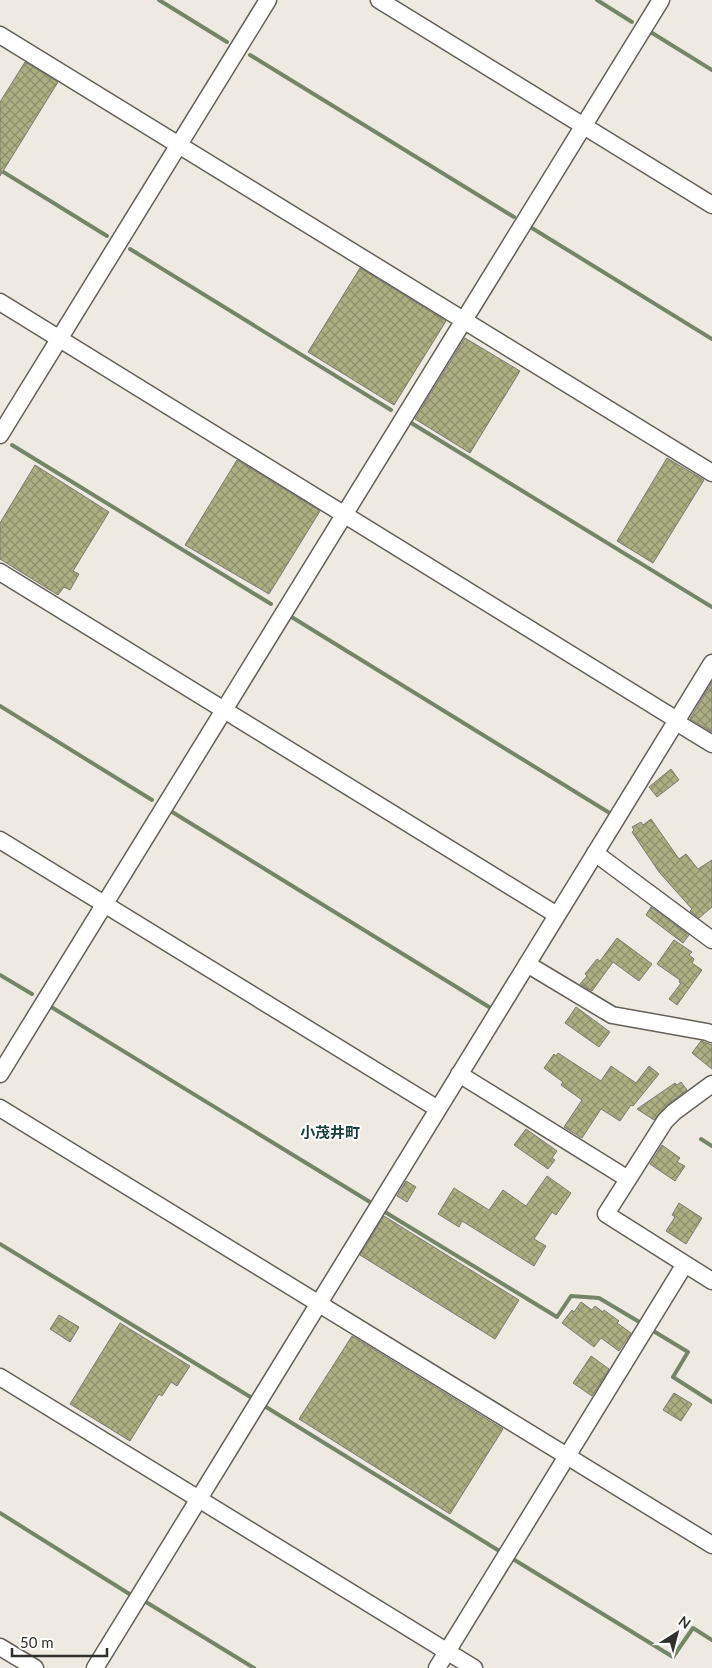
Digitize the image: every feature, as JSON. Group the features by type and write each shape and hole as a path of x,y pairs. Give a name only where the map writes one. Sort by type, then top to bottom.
{"street":[{"path":"0,435 268,0"},
{"path":"379,0 712,205"},
{"path":"0,1074 101,902 220,708 345,515 464,320 580,124 661,0"},
{"path":"0,35 712,473"},
{"path":"0,302 712,744"},
{"path":"0,572 557,915"},
{"path":"95,1668 712,663"},
{"path":"0,840 438,1109"},
{"path":"595,853 712,940"},
{"path":"527,964 612,1015 712,1034"},
{"path":"459,1074 628,1179"},
{"path":"712,1084 674,1112 665,1121 606,1214 712,1280"},
{"path":"0,1108 712,1546"},
{"path":"437,1668 685,1264"},
{"path":"0,1377 474,1668"},
{"path":"0,1646 35,1668"}],"building":[{"path":"25,62 58,82 0,176 0,102"},
{"path":"360,268 446,321 394,405 308,352"},
{"path":"465,338 520,371 470,453 415,419"},
{"path":"667,458 704,480 653,563 617,541"},
{"path":"237,460 320,511 269,594 185,545"},
{"path":"35,465 109,512 73,571 79,574 70,590 64,587 58,595 0,559 0,523"},
{"path":"712,682 712,732 690,719"},
{"path":"671,769 679,780 657,797 649,787"},
{"path":"651,819 679,859 686,854 698,869 712,860 712,907 699,918 690,911 692,909 659,872 632,832 634,830 632,827 641,822 643,825"},
{"path":"651,907 689,935 683,943 646,915"},
{"path":"617,938 652,964 639,981 613,962 592,991 580,984 597,959 600,961"},
{"path":"674,940 692,952 689,955 694,959 692,963 702,970 677,1005 669,999 681,983 679,982 680,980 657,964"},
{"path":"576,1007 610,1032 599,1047 565,1023"},
{"path":"701,1041 712,1045 712,1069 692,1053"},
{"path":"558,1053 601,1081 611,1066 636,1083 649,1066 659,1074 633,1106 631,1105 620,1121 601,1109 582,1138 564,1127 582,1100 561,1085 563,1082 544,1068 554,1054 556,1056"},
{"path":"681,1082 687,1090 667,1105 654,1120 637,1109 675,1083 677,1085"},
{"path":"526,1129 557,1151 552,1158 555,1160 548,1169 514,1145"},
{"path":"662,1145 680,1158 677,1162 685,1166 675,1181 650,1164"},
{"path":"547,1176 571,1193 556,1215 552,1212 534,1239 546,1246 534,1266 462,1221 459,1227 438,1214 454,1188 489,1210 503,1190 526,1206"},
{"path":"406,1181 416,1187 407,1202 397,1196"},
{"path":"679,1203 702,1218 686,1244 666,1231 675,1217 672,1215"},
{"path":"384,1216 519,1300 495,1339 360,1255"},
{"path":"581,1302 592,1310 595,1306 603,1312 604,1310 631,1333 619,1351 601,1338 594,1347 562,1323 572,1310 574,1312"},
{"path":"59,1315 79,1327 70,1342 50,1329"},
{"path":"120,1323 190,1366 177,1386 171,1382 162,1396 159,1394 130,1441 70,1404"},
{"path":"352,1336 503,1429 450,1514 299,1419"},
{"path":"591,1356 609,1369 592,1396 573,1383"},
{"path":"674,1393 692,1404 681,1421 663,1410"}],"waterway":[{"path":"159,0 227,42"},
{"path":"597,0 632,22"},
{"path":"649,31 712,70"},
{"path":"250,55 514,217"},
{"path":"0,170 107,236"},
{"path":"527,225 712,339"},
{"path":"130,249 391,410"},
{"path":"408,421 712,607"},
{"path":"12,445 271,604"},
{"path":"290,616 608,812"},
{"path":"0,706 152,800"},
{"path":"169,810 489,1007"},
{"path":"0,975 32,994"},
{"path":"48,1005 370,1202"},
{"path":"701,1139 712,1146"},
{"path":"385,1212 557,1317 571,1296 599,1298 641,1323"},
{"path":"0,1244 252,1398"},
{"path":"655,1332 688,1352 673,1377 712,1402"},
{"path":"266,1407 501,1552"},
{"path":"0,1513 131,1595"},
{"path":"513,1559 673,1657 693,1628 712,1640"},
{"path":"146,1602 254,1668"}],"district":[{"name":"小茂井町","path":"330,1133"}]}
